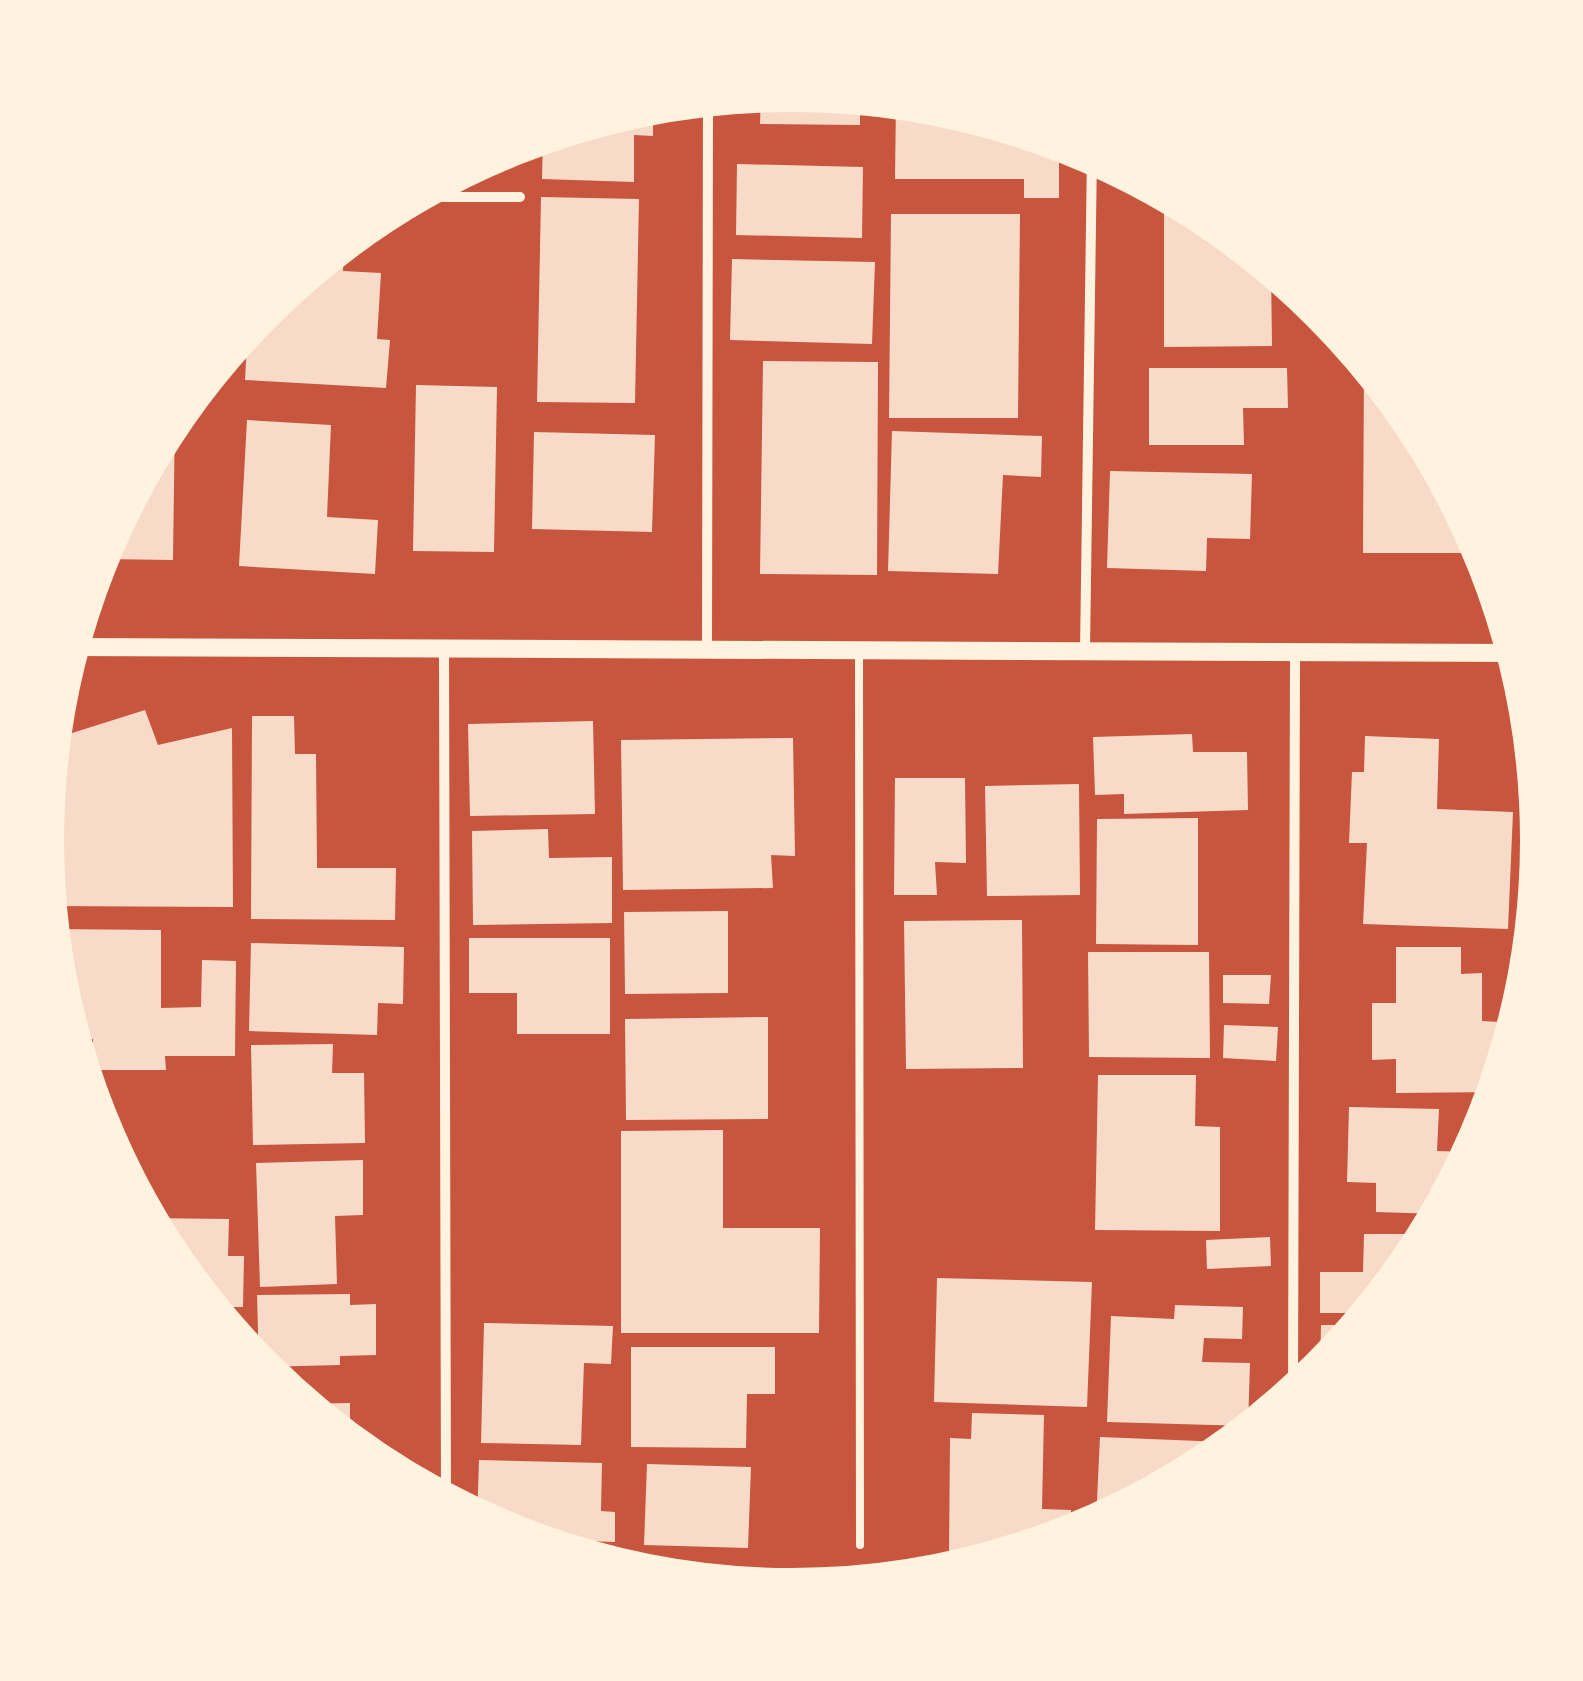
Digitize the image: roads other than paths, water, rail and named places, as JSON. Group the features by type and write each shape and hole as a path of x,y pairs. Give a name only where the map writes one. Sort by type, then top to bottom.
{"street":[{"path":"707,649 708,112"},
{"path":"1085,651 1092,171"},
{"path":"440,197 520,197"},
{"path":"84,647 1500,653"},
{"path":"444,649 446,1488"},
{"path":"1292,1377 1295,652"}],"lane":[{"path":"859,650 860,1545"}]}
